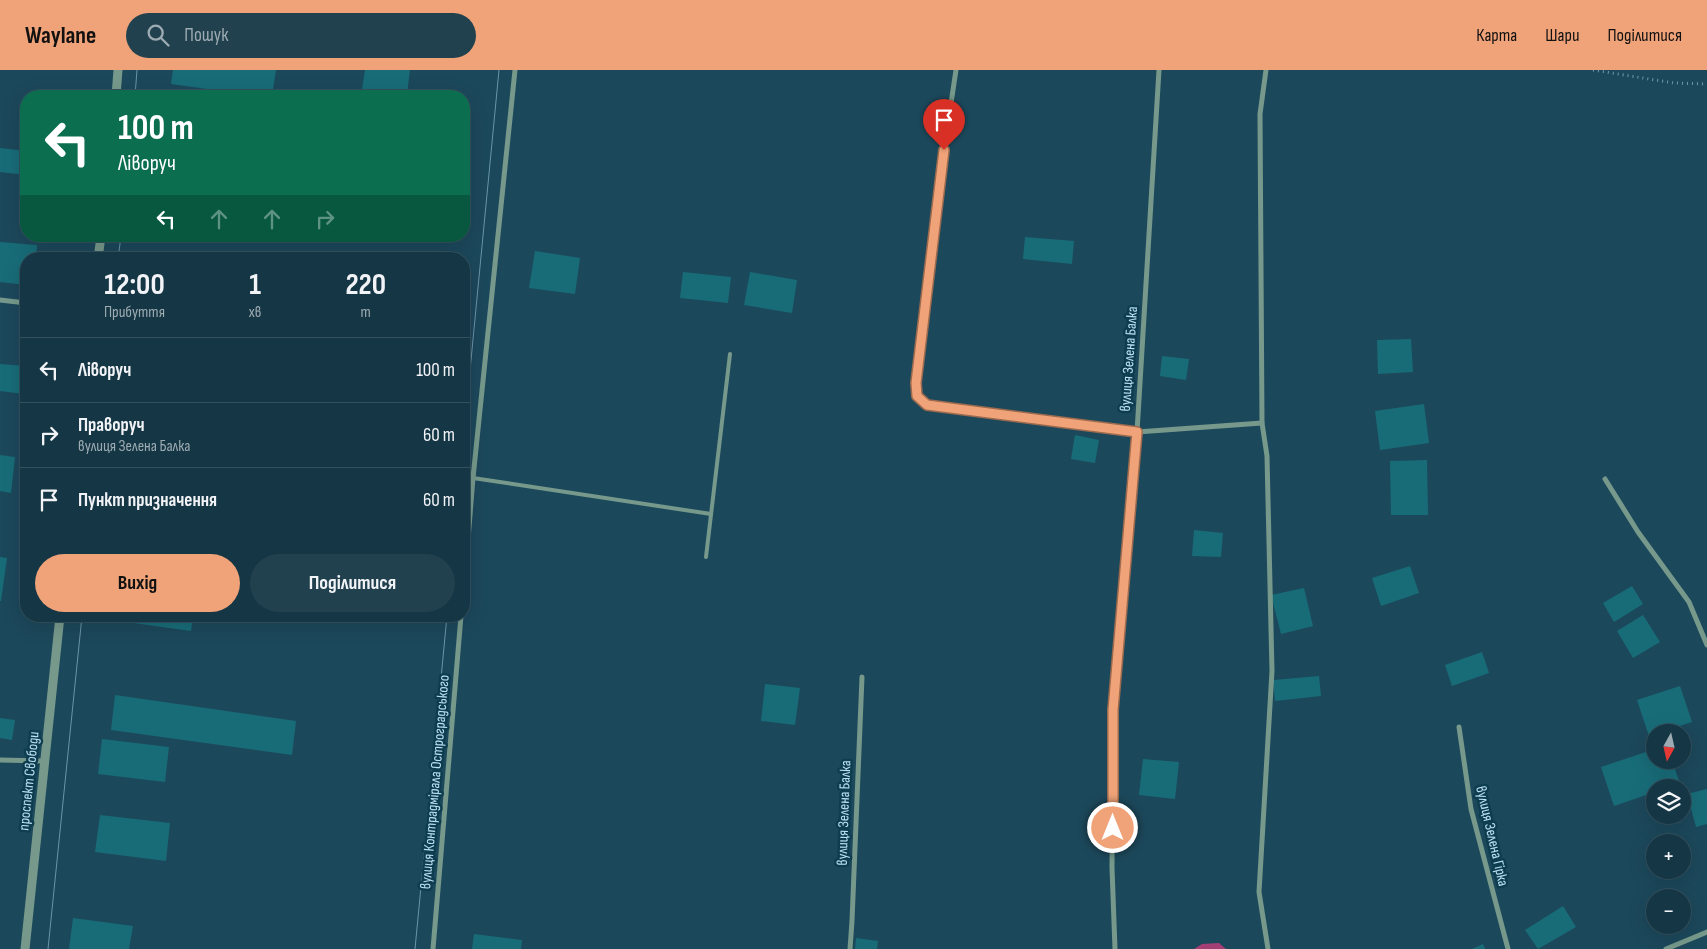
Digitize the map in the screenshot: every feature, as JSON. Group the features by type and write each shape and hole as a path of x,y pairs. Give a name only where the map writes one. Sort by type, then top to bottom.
{"street":[{"path":"116,90 118,70"},
{"path":"470,515 515,70"},
{"path":"956,70 944,150 916,383 917,396 927,405 1137,432 1262,422"},
{"name":"вулиця Зелена Балка","path":"1115,949 1112,868 1113,710 1137,432 1159,70"},
{"path":"1266,70 1260,114 1262,422 1267,456 1272,671 1259,892 1268,949"},
{"path":"0,300 20,302"},
{"path":"1605,479 1638,532 1689,602 1707,645"},
{"name":"проспект Свободи","path":"25,949 59,622"},
{"name":"вулиця Контрадмірала Остроградського","path":"433,949 460,622"},
{"name":"вулиця Зелена Балка","path":"850,949 862,677"},
{"name":"вулиця Зелена Гірка","path":"1459,727 1471,809 1508,949"},
{"path":"0,760 44,762"},
{"path":"1666,949 1691,937 1707,932"}],"lane":[{"path":"706,557 730,354"},
{"path":"473,478 711,514"}],"path":[{"path":"1593,70 1674,83 1707,84"}],"shaded area":[{"path":"1219,943 1226,949 1194,949 1202,944"}],"building":[{"path":"173,70 276,70 273,90 214,90 171,84"},
{"path":"365,70 410,70 408,90 362,89"},
{"path":"0,148 20,150 20,174 0,172"},
{"path":"1025,237 1074,241 1072,264 1023,259"},
{"path":"0,242 37,245 36,252 20,252 20,284 0,282"},
{"path":"535,251 580,258 575,294 529,288"},
{"path":"683,272 731,277 728,303 680,298"},
{"path":"750,272 797,280 792,313 744,305"},
{"path":"1411,339 1413,372 1378,374 1377,340"},
{"path":"1162,356 1189,359 1186,380 1160,376"},
{"path":"0,364 20,366 20,394 0,391"},
{"path":"1424,404 1429,443 1380,450 1375,411"},
{"path":"1075,435 1099,440 1095,463 1071,459"},
{"path":"0,455 15,457 11,493 0,491"},
{"path":"1427,460 1428,515 1391,515 1390,461"},
{"path":"1194,530 1223,533 1221,557 1192,556"},
{"path":"0,557 7,558 1,601 0,601"},
{"path":"1410,566 1419,593 1381,606 1372,578"},
{"path":"1632,586 1643,604 1614,622 1603,603"},
{"path":"1304,588 1313,626 1281,634 1271,595"},
{"path":"1643,615 1660,642 1633,658 1617,631"},
{"path":"126,622 192,622 191,631"},
{"path":"1482,652 1489,673 1452,686 1445,665"},
{"path":"1319,676 1321,696 1275,701 1273,680"},
{"path":"765,684 800,688 795,725 761,721"},
{"path":"1680,686 1692,722 1686,724 1646,724 1646,727 1637,700"},
{"path":"115,695 296,721 292,755 111,730"},
{"path":"0,718 15,720 12,740 0,738"},
{"path":"102,739 169,747 165,782 98,774"},
{"path":"1646,752 1646,769 1675,769 1678,779 1646,779 1646,795 1614,806 1601,767"},
{"path":"1143,759 1179,762 1175,799 1139,795"},
{"path":"1707,789 1707,824 1696,827 1691,809 1691,793"},
{"path":"100,815 170,823 166,861 95,852"},
{"path":"1563,906 1576,927 1538,949 1525,930"},
{"path":"73,918 133,926 129,949 69,949"},
{"path":"474,934 522,940 521,949 472,949"},
{"path":"856,938 878,941 877,949 855,949"},
{"path":"1483,944 1485,949 1472,949"}],"tram line":[{"path":"135,90 137,70"},
{"path":"470,371 499,70"},
{"path":"119,252 120,242"},
{"path":"48,949 81,622"},
{"path":"415,949 446,622"}],"route":[{"path":"944,150 916,383 917,396 927,405 1137,432 1113,710 1113,828"}]}
